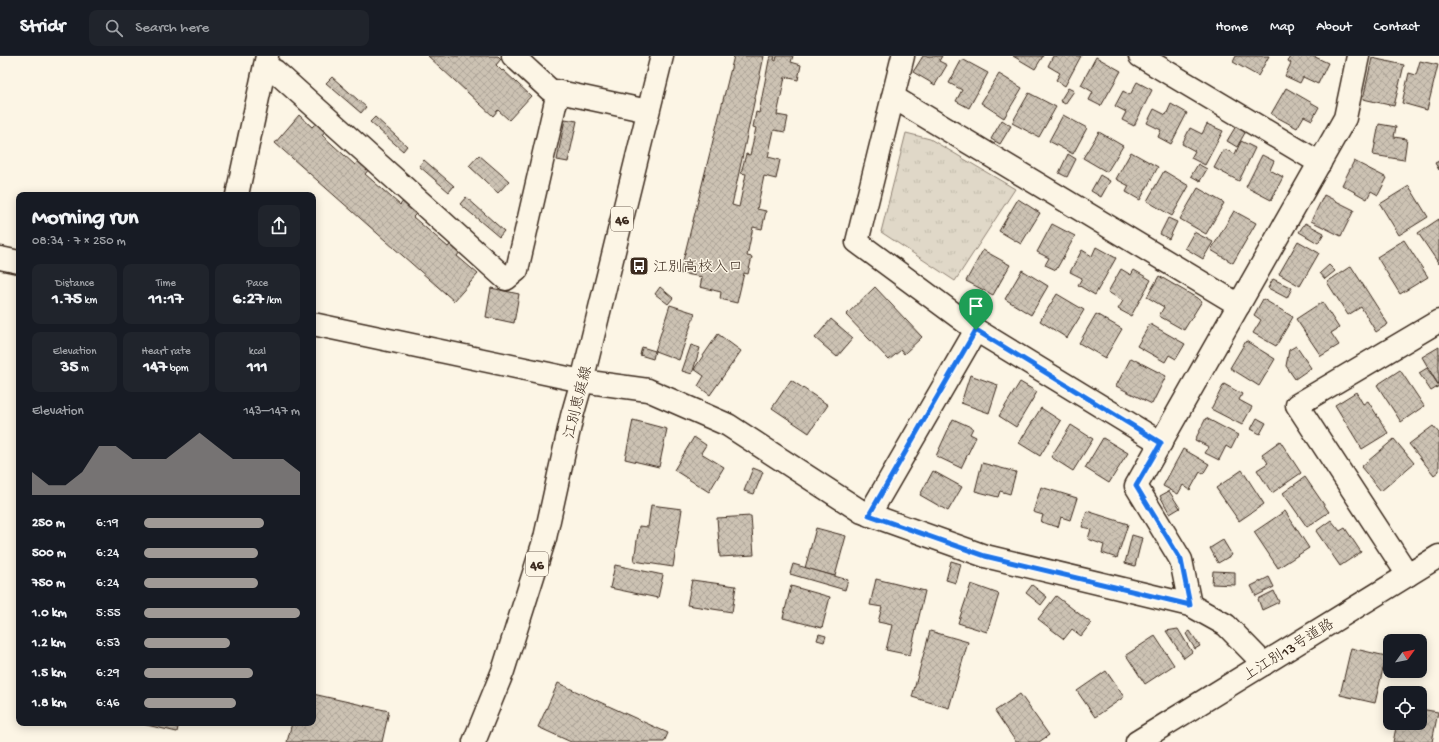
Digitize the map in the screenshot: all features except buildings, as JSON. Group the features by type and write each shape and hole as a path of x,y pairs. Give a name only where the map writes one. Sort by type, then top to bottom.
{"street":[{"path":"513,56 550,90 648,111"},
{"name":"江別恵庭線","path":"474,742 503,671 545,538 572,416 582,381 662,56"},
{"path":"903,56 857,242 976,330 1161,443"},
{"path":"1140,56 1320,163"},
{"path":"1190,605 1181,560 1136,486 1346,118 1358,56"},
{"path":"266,61 275,72 506,280 517,270 558,92"},
{"path":"238,192 266,61"},
{"path":"893,97 1239,305"},
{"path":"0,258 16,261"},
{"path":"1408,575 1297,405 1439,321"},
{"path":"316,325 582,381 648,390 728,425 862,512 985,556 1190,605 1226,625 1264,664"},
{"path":"869,515 976,330"},
{"name":"上江別13号道路","path":"1137,742 1439,556"}],"green space":[{"path":"906,133 930,139 1015,189 955,281 881,232"}],"place":[{"name":"江別高校入口","path":"639,266"}],"route":[{"path":"976,330 1161,443 1136,486 1181,560 1190,605 985,556 869,515 976,330"}]}
